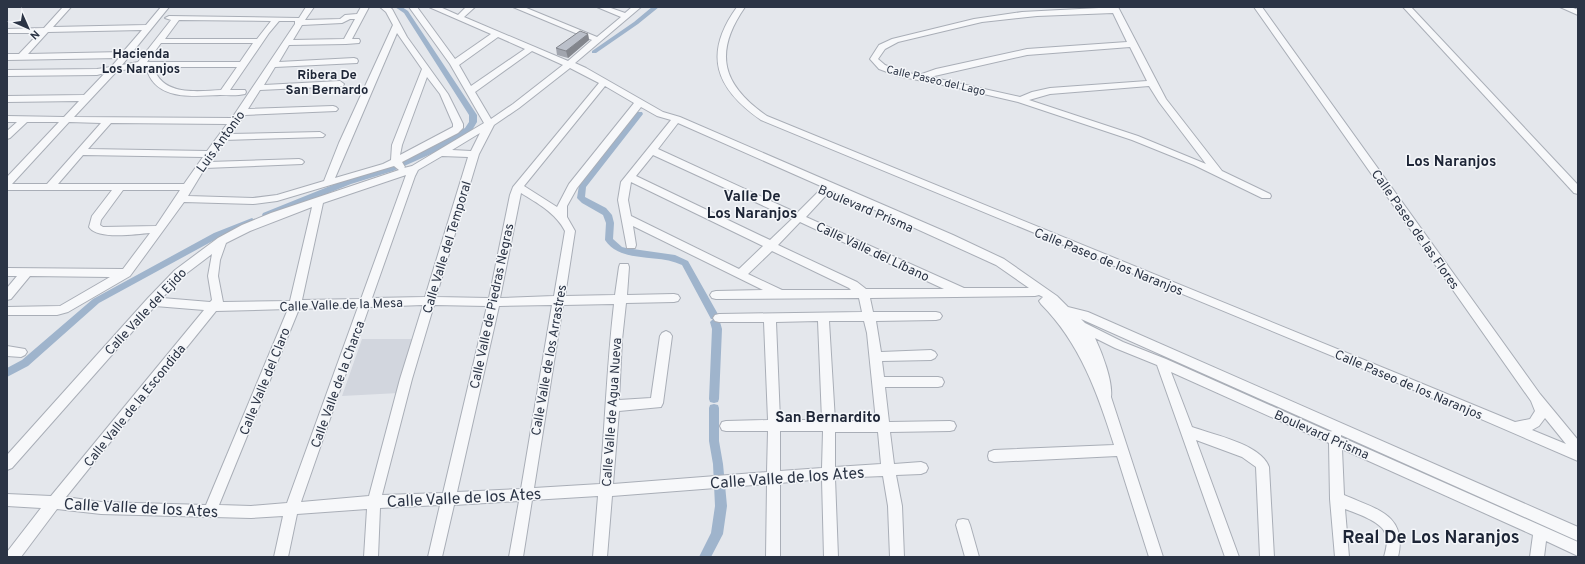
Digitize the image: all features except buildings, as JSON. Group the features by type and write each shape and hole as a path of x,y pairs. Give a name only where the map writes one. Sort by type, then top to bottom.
{"street":[{"path":"21,57 67,7"},
{"path":"7,183 85,98 114,70 124,55 165,7"},
{"name":"Luis Antonio","path":"126,273 181,199 221,137 242,112 286,43 297,21 310,7"},
{"path":"346,42 365,7"},
{"path":"181,199 262,201 286,195 396,162 450,135 458,128 444,94 396,26 392,16 384,7"},
{"path":"413,7 454,64 490,124"},
{"name":"Boulevard Prisma","path":"433,7 569,64 660,114 664,119 674,121 827,188 991,263 1014,276 1062,314 1082,327 1119,345 1162,362 1578,549"},
{"path":"459,18 470,7"},
{"path":"517,7 598,40"},
{"path":"601,7 626,16"},
{"name":"Calle Valle del Temporal","path":"371,557 374,502 406,379 474,154 490,124 535,92 637,7"},
{"name":"Calle Paseo de los Naranjos","path":"741,7 725,29 721,43 721,58 724,73 732,90 741,102 752,112 1396,378 1578,455"},
{"name":"Calle Paseo de las Flores","path":"1258,7 1536,398 1578,449"},
{"path":"1407,7 1578,191"},
{"path":"1564,7 1577,11"},
{"name":"Calle Paseo del Lago","path":"1219,174 1162,100 1115,8 991,18 895,41 879,48 875,52 874,59 882,68 901,74 1021,100 1161,147 1266,196"},
{"path":"141,64 159,41 173,18 342,21 348,17 359,16"},
{"path":"224,92 277,19"},
{"path":"342,21 353,30"},
{"path":"328,183 344,143 396,26"},
{"path":"7,31 147,27"},
{"path":"454,64 497,34"},
{"path":"159,41 260,41"},
{"path":"286,43 356,41"},
{"path":"919,78 936,72 1027,52 1133,44"},
{"path":"470,91 531,48"},
{"path":"7,58 124,55"},
{"path":"272,64 354,62"},
{"path":"7,73 97,72 141,64 244,65"},
{"path":"158,65 152,73 153,76 172,91 242,92"},
{"path":"411,170 396,162 394,155 396,145 426,69"},
{"name":"Calle Valle de Piedras Negras","path":"435,557 494,302 515,195 518,188 604,82"},
{"path":"1021,100 1035,94 1050,91 1152,83"},
{"path":"257,88 340,84"},
{"path":"7,99 85,98"},
{"path":"562,216 562,206 573,186 640,103"},
{"path":"242,112 333,109"},
{"path":"7,119 235,120"},
{"path":"7,136 24,120"},
{"path":"50,187 108,120"},
{"path":"631,245 623,192 628,177 674,121"},
{"name":"Calle Valle del Ejido","path":"7,464 178,273 222,241 260,221 411,170 490,124"},
{"path":"221,137 320,135"},
{"name":"Calle Valle del Líbano","path":"651,150 964,293"},
{"path":"81,152 210,154"},
{"path":"440,152 474,154"},
{"path":"203,165 299,162"},
{"name":"Calle Valle de la Charca","path":"281,557 292,508 366,303 411,170"},
{"path":"628,177 853,285 863,294 872,326 888,469 895,506 897,557"},
{"path":"7,187 188,187"},
{"path":"120,187 96,219 94,226 101,231 107,232 160,229"},
{"path":"518,188 562,216"},
{"path":"741,274 771,246 827,188"},
{"name":"Boulevard Prisma","path":"827,188 949,238 1000,262 1042,291 1062,314 1084,315 1578,534"},
{"name":"Calle Valle del Claro","path":"210,511 295,305 319,200"},
{"name":"Calle Valle de los Arrastres","path":"516,557 525,494 570,231 568,224 562,216"},
{"path":"626,218 781,295"},
{"path":"214,307 218,301 213,269 222,241"},
{"name":"Calle Valle de Agua Nueva","path":"600,557 604,490 613,406 616,340 624,267"},
{"path":"7,272 126,273"},
{"path":"7,296 26,273"},
{"path":"7,311 57,311 69,307 126,273"},
{"path":"716,295 1035,292"},
{"name":"Calle Valle de la Mesa","path":"152,302 214,307 430,301 494,302 674,298"},
{"name":"Calle Valle de la Escondida","path":"12,557 54,502 214,307"},
{"path":"1062,314 1078,341 1089,363 1099,390 1104,397 1156,557"},
{"path":"719,318 870,318 936,316"},
{"path":"770,317 774,425 773,557"},
{"path":"823,317 829,426 828,473 831,557"},
{"path":"1082,327 1096,355 1106,389 1104,397"},
{"path":"613,406 657,404 666,336"},
{"path":"1096,355 1106,347 1119,345"},
{"path":"7,351 21,352"},
{"path":"875,357 931,355"},
{"path":"1162,362 1232,557"},
{"path":"879,382 938,382"},
{"path":"1513,428 1530,426 1537,422 1541,411 1536,398"},
{"path":"726,426 950,426"},
{"path":"1335,426 1337,499 1342,557"},
{"path":"1187,431 1245,452 1256,458 1261,463 1264,474 1267,557"},
{"path":"994,456 1122,450"},
{"name":"Calle Valle de los Ates","path":"7,500 54,502 101,508 251,512 374,502 604,490 741,481 828,473 921,468"},
{"path":"1337,499 1385,522 1392,530 1394,539 1391,557"},
{"path":"963,525 972,557"},
{"path":"1537,557 1540,532"}],"shaded area":[{"path":"362,339 413,339 399,393 342,396"}],"waterway":[{"path":"266,215 348,182 390,169 437,148 468,130 473,122 473,115 406,12 398,7"},
{"path":"594,52 636,23 656,7"},
{"path":"639,114 582,187 581,198 603,210 609,217 609,240 619,249 675,258 685,263 714,316"},
{"path":"7,373 25,363 96,301 217,235 252,221"},
{"path":"714,399 717,329 715,322"},
{"path":"705,557 717,534 721,506 718,464 714,441 714,408"}],"district":[{"name":"Hacienda Los Naranjos","path":"141,60"},
{"name":"Ribera De San Bernardo","path":"327,82"},
{"name":"Los Naranjos","path":"1451,161"},
{"name":"Valle De Los Naranjos","path":"752,204"},
{"name":"San Bernardito","path":"828,417"},
{"name":"Real De Los Naranjos","path":"1431,537"}]}
